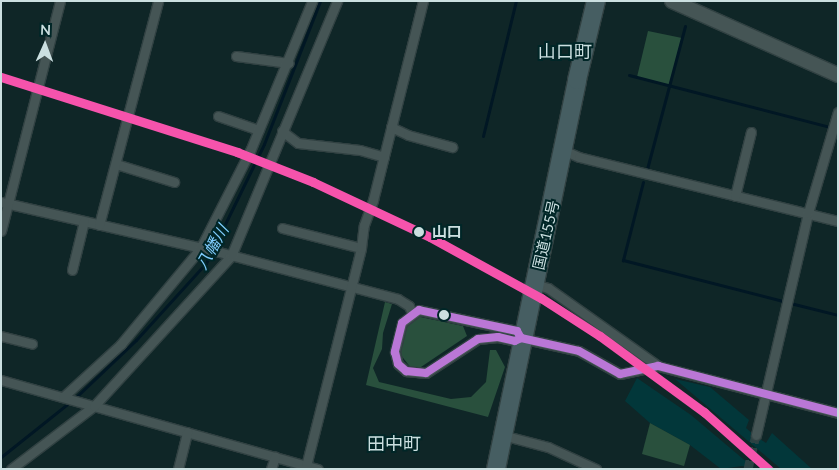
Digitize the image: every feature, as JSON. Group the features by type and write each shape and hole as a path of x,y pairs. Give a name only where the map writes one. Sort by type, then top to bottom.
{"highway":[{"name":"国道155号","path":"496,469 522,338 596,1"}],"street":[{"path":"1,231 5,203 60,1"},
{"path":"99,225 158,1"},
{"path":"66,398 121,344 203,250 289,63 312,1"},
{"path":"11,469 94,406 232,256 337,1"},
{"path":"306,466 361,248 364,225 384,157 423,1"},
{"path":"672,1 838,75"},
{"path":"236,56 289,63"},
{"path":"756,434 763,396 808,213 838,112"},
{"path":"218,116 259,130"},
{"path":"391,127 408,136 452,147"},
{"path":"282,131 298,144 360,150 384,157"},
{"path":"735,196 751,132"},
{"path":"563,150 735,196 838,221"},
{"path":"116,164 174,182"},
{"path":"5,203 218,252 351,289 398,299 409,306 412,313"},
{"path":"72,270 84,221"},
{"path":"282,228 361,248"},
{"path":"534,284 548,288 658,366 763,396 838,414"},
{"path":"522,338 517,331 432,312 412,313 402,323 395,352 398,364 415,374 436,369 478,339 498,337 514,341 522,338 579,351 620,374 658,366"},
{"path":"1,336 32,344"},
{"path":"1,380 318,469"},
{"path":"178,469 187,432"},
{"path":"502,435 548,447 596,469"},
{"path":"271,469 275,457"}],"shaded area":[{"path":"637,378 691,415 755,469 742,466 721,469 690,445 650,423 625,401"},
{"path":"675,379 710,387 749,420 746,428 754,435 766,443 772,433 812,469 781,469"}],"green space":[{"path":"648,31 682,38 670,87 637,77"},
{"path":"385,302 392,304 383,333 382,349 373,368 379,382 451,399 471,397 486,382 490,350 496,350 505,367 488,417 366,385"},
{"path":"416,316 463,326 467,336 421,367 411,368 400,354 407,326"},
{"path":"650,423 690,445 684,466 642,454"}],"waterway":[{"name":"八幡川","path":"75,398 136,340 206,263 264,144 320,1"},
{"path":"483,136 516,1"},
{"path":"647,169 685,26"},
{"path":"629,75 830,127"},
{"path":"643,182 623,260 783,301"},
{"path":"790,303 838,315"},
{"name":"八幡川","path":"1,457 70,402"}],"tunnel":[{"path":"748,469 756,435"}],"transit line":[{"path":"1,77 237,152 313,182 430,237 541,298 600,336 704,412 768,469"},
{"path":"521,338 517,331 419,310 402,323 395,352 398,364 406,371 426,373 478,339 498,337 515,341 521,338 579,351 620,374 658,366 838,413"}],"place":[{"name":"山口","path":"419,232"}],"district":[{"name":"山口町","path":"565,51"},
{"name":"田中町","path":"394,443"}]}
